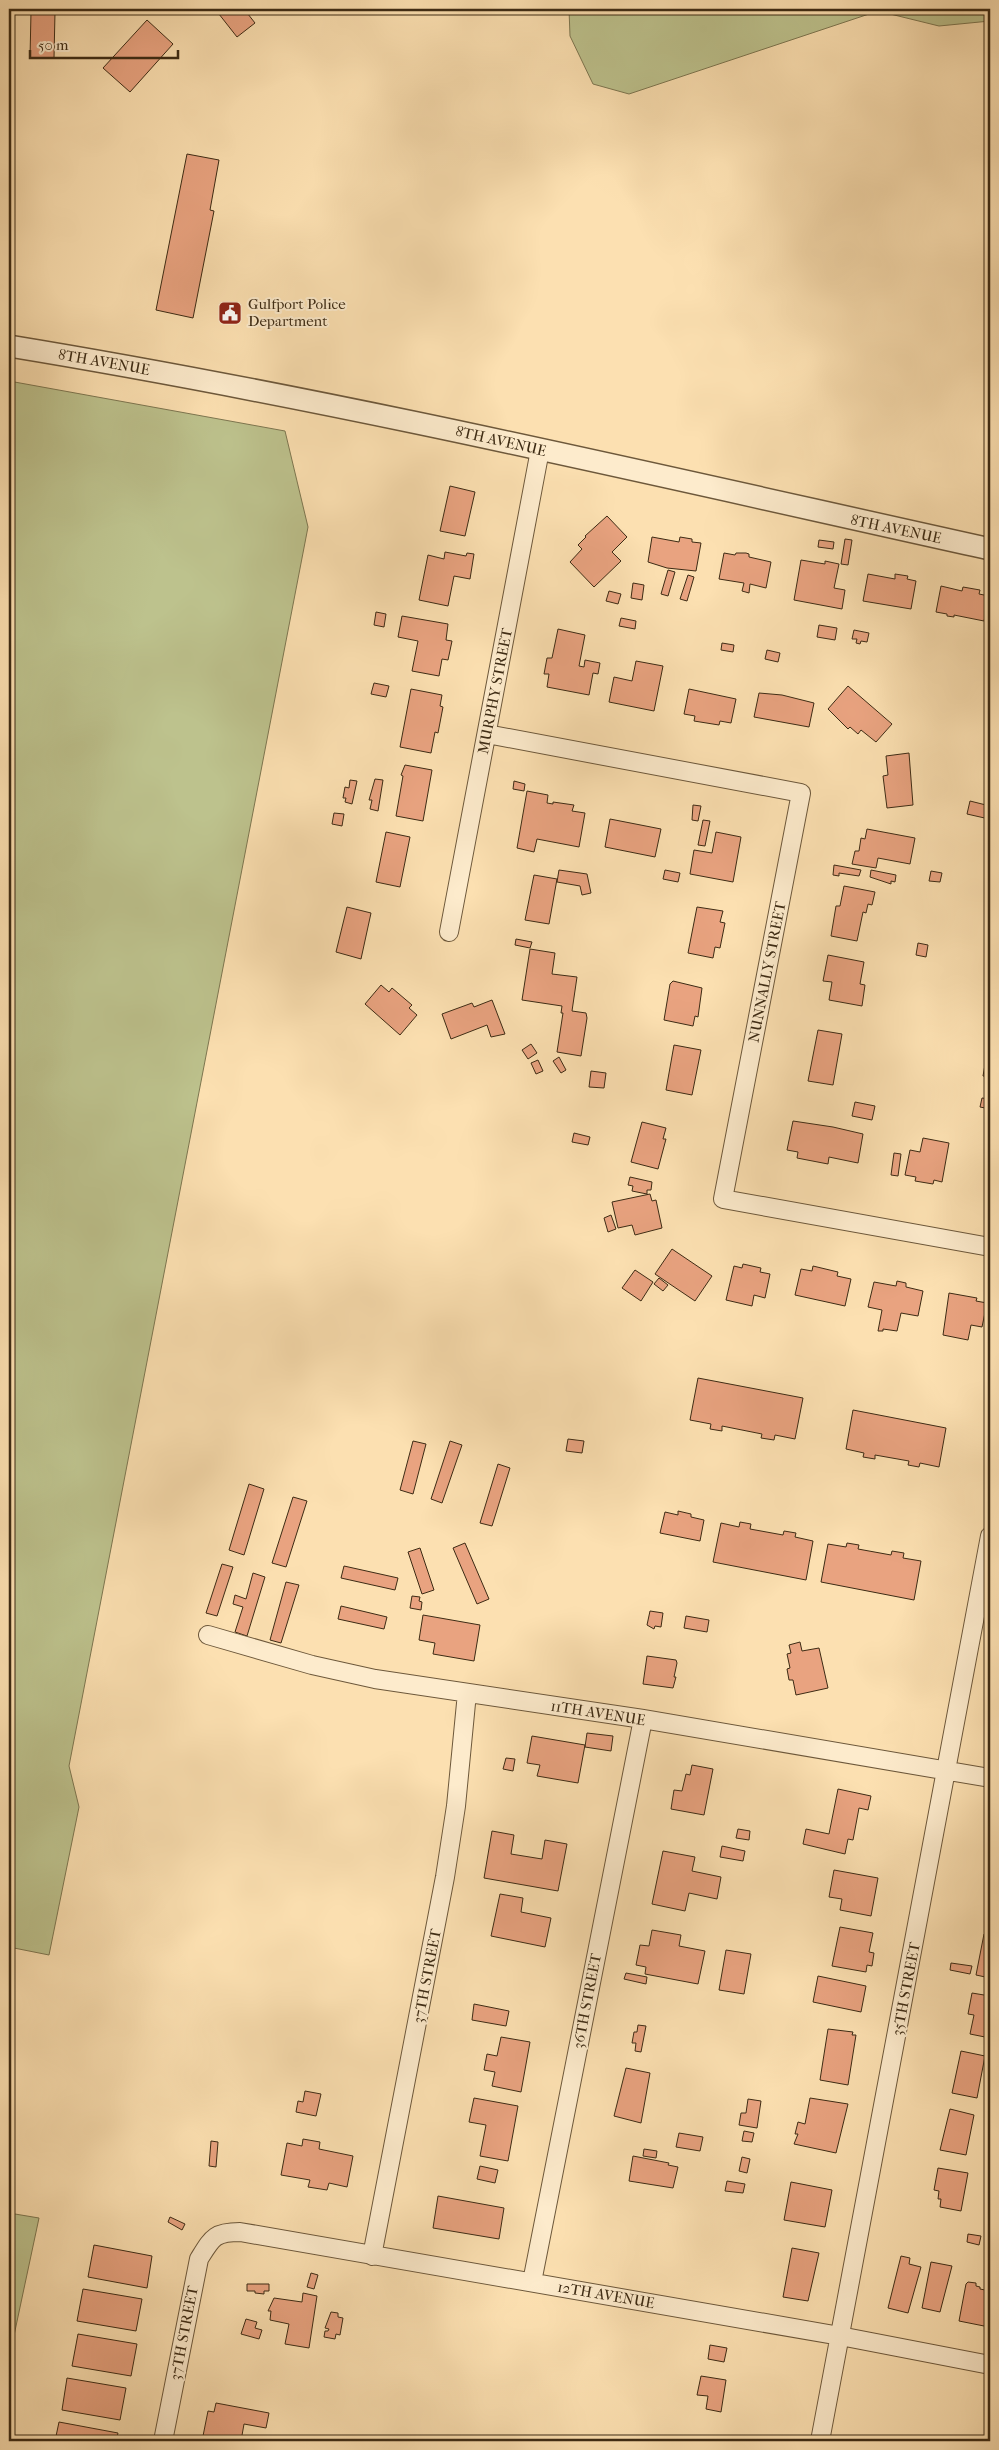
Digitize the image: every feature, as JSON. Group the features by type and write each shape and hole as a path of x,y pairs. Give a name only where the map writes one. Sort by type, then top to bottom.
{"street":[{"name":"8TH AVENUE","path":"9,346 131,366 375,413 990,549"},
{"name":"MURPHY STREET","path":"449,932 540,450"},
{"name":"NUNNALLY STREET","path":"487,734 801,793 723,1199 990,1247"},
{"name":"35TH STREET","path":"820,2441 990,1536"},
{"name":"11TH AVENUE","path":"208,1635 312,1665 375,1679 643,1719 947,1769 990,1778"},
{"name":"37TH STREET","path":"372,2256 445,1877 463,1747 467,1693"},
{"name":"36TH STREET","path":"532,2282 643,1719"},
{"name":"37TH STREET","path":"163,2441 198,2259 210,2240 221,2232"},
{"name":"12TH AVENUE","path":"221,2232 240,2232 532,2282 840,2336 990,2365"}],"green space":[{"path":"569,9 990,9 990,21 939,26 878,11 629,94 593,84 570,36"},
{"path":"9,381 285,431 308,527 69,1766 79,1807 49,1955 9,1947"},
{"path":"9,2213 39,2218 9,2359"}],"building":[{"path":"215,9 244,9 255,23 237,37"},
{"path":"31,12 55,12 54,58 30,58"},
{"path":"147,20 173,44 130,92 103,68"},
{"path":"187,154 219,160 210,210 214,211 193,318 156,310"},
{"path":"450,486 475,492 465,536 440,531"},
{"path":"607,516 627,537 612,552 621,561 594,587 570,562 582,549 578,545 585,536"},
{"path":"652,537 679,542 680,537 692,539 692,542 701,543 696,571 667,568 648,562"},
{"path":"845,539 852,540 848,565 841,564"},
{"path":"819,540 834,542 833,549 818,547"},
{"path":"445,552 466,556 467,553 474,554 470,579 454,576 448,606 419,600 428,555 444,559"},
{"path":"724,553 735,555 736,553 746,553 749,554 749,557 771,562 766,588 750,584 749,593 742,591 744,583 719,579"},
{"path":"801,560 825,564 825,561 839,564 834,588 845,590 842,609 794,600"},
{"path":"668,570 675,572 668,596 661,594"},
{"path":"868,574 895,579 895,574 908,576 907,579 916,581 911,609 863,601"},
{"path":"688,575 694,577 687,601 680,599"},
{"path":"633,583 644,585 642,600 631,598"},
{"path":"941,586 962,591 963,587 980,590 979,594 989,596 984,621 954,615 954,617 947,616 947,614 936,612"},
{"path":"609,591 621,594 618,604 606,601"},
{"path":"376,612 386,614 384,627 374,625"},
{"path":"402,616 448,624 446,640 452,641 448,660 442,659 439,676 412,671 418,641 398,637"},
{"path":"621,618 636,621 635,629 619,626"},
{"path":"819,625 837,628 835,640 817,637"},
{"path":"558,629 585,635 579,666 584,667 585,660 600,663 598,674 593,673 589,695 547,687 549,674 544,674 547,658 552,658"},
{"path":"854,630 869,633 867,642 861,641 860,644 856,643 857,639 852,639"},
{"path":"722,643 734,645 733,652 721,650"},
{"path":"767,650 780,653 778,662 765,659"},
{"path":"636,661 663,666 654,711 609,702 614,677 632,681"},
{"path":"374,683 389,686 386,697 371,694"},
{"path":"848,686 892,724 876,742 861,730 858,734 850,727 848,729 828,709"},
{"path":"411,689 442,695 440,706 443,707 438,733 435,732 431,753 400,747"},
{"path":"689,689 736,699 731,723 720,721 719,725 694,721 695,716 684,714"},
{"path":"759,693 782,695 814,703 809,727 754,717"},
{"path":"909,753 913,805 887,808 883,776 888,775 886,756"},
{"path":"405,765 432,770 423,821 396,816 403,776 401,775"},
{"path":"375,779 383,780 378,811 370,809 372,800 369,800"},
{"path":"350,780 357,781 352,804 345,802 346,798 343,798 345,787 349,788"},
{"path":"514,781 525,784 524,791 513,789"},
{"path":"527,791 548,795 547,803 574,805 572,811 585,813 579,847 537,839 534,852 517,848"},
{"path":"970,801 990,806 989,819 967,814"},
{"path":"693,805 701,806 698,821 692,820"},
{"path":"334,813 344,814 342,826 332,824"},
{"path":"610,819 661,829 655,857 605,847"},
{"path":"703,820 710,821 705,846 698,845"},
{"path":"867,829 915,838 910,864 878,858 876,868 852,864 855,851 859,851 861,838 865,839"},
{"path":"386,832 410,837 400,887 376,882"},
{"path":"716,832 741,837 733,882 690,874 694,850 712,853"},
{"path":"834,865 861,870 859,876 839,873 839,876 833,875"},
{"path":"559,870 587,874 591,893 582,895 580,886 557,882"},
{"path":"665,870 680,873 678,882 663,879"},
{"path":"871,870 896,875 895,882 891,881 891,884 870,877"},
{"path":"931,871 942,873 940,882 929,881"},
{"path":"534,875 557,879 549,924 525,920"},
{"path":"844,886 875,892 872,905 868,904 866,913 863,912 857,941 831,936 836,906 840,906"},
{"path":"347,907 371,913 361,959 336,952"},
{"path":"697,907 723,911 720,922 725,923 720,948 715,947 713,958 688,953"},
{"path":"516,939 532,942 530,948 515,945"},
{"path":"918,943 928,945 926,957 916,955"},
{"path":"530,949 555,953 552,974 577,977 572,1011 586,1013 587,1018 581,1056 557,1052 563,1013 561,1013 562,1006 522,1000"},
{"path":"828,955 864,962 860,984 865,985 862,1006 829,1000 832,982 823,981"},
{"path":"673,981 702,988 698,1017 695,1016 693,1026 664,1020 670,984"},
{"path":"381,985 389,992 392,988 412,1005 409,1008 417,1015 400,1035 365,1004"},
{"path":"492,1000 505,1034 491,1037 487,1025 451,1039 442,1014 472,1003 474,1007"},
{"path":"818,1030 842,1034 833,1085 808,1081"},
{"path":"990,1036 990,1077 983,1076"},
{"path":"531,1044 537,1053 528,1059 522,1050"},
{"path":"674,1045 701,1050 692,1095 666,1090"},
{"path":"559,1057 566,1070 561,1073 553,1061"},
{"path":"538,1060 543,1071 536,1074 531,1063"},
{"path":"591,1071 606,1073 604,1088 589,1087"},
{"path":"982,1098 990,1099 990,1109 980,1107"},
{"path":"855,1102 875,1106 872,1120 852,1116"},
{"path":"793,1121 863,1134 858,1163 829,1157 828,1164 797,1158 798,1152 787,1150"},
{"path":"642,1122 666,1128 663,1139 666,1139 658,1169 631,1162"},
{"path":"574,1133 590,1137 588,1145 572,1142"},
{"path":"923,1138 949,1143 942,1182 934,1180 933,1184 915,1181 916,1177 905,1175 910,1150 920,1152"},
{"path":"990,1142 990,1173 985,1172"},
{"path":"894,1153 901,1154 898,1176 891,1175"},
{"path":"630,1177 652,1182 651,1190 647,1190 647,1194 632,1191 633,1186 628,1185"},
{"path":"650,1194 652,1201 656,1200 662,1228 635,1235 632,1225 618,1228 612,1202"},
{"path":"611,1215 616,1229 608,1232 604,1218"},
{"path":"672,1249 712,1276 695,1301 655,1274"},
{"path":"743,1264 761,1268 760,1272 770,1274 765,1298 754,1295 752,1306 726,1300 734,1266 742,1268"},
{"path":"813,1266 838,1272 837,1276 851,1279 845,1306 795,1295 801,1269 812,1271"},
{"path":"635,1270 653,1282 641,1301 622,1288"},
{"path":"659,1278 668,1285 663,1291 654,1284"},
{"path":"897,1281 906,1283 906,1287 923,1291 918,1316 901,1313 897,1331 883,1329 883,1331 878,1331 882,1310 868,1307 874,1282 896,1286"},
{"path":"949,1293 977,1298 976,1301 987,1303 982,1327 971,1325 968,1340 943,1335"},
{"path":"698,1378 803,1398 795,1439 775,1435 774,1440 761,1438 762,1434 722,1426 722,1431 710,1429 711,1424 690,1420"},
{"path":"853,1410 946,1428 939,1467 920,1463 919,1467 908,1465 909,1461 875,1455 875,1459 863,1457 864,1453 846,1449"},
{"path":"568,1439 584,1441 582,1453 566,1451"},
{"path":"413,1441 426,1444 413,1494 400,1490"},
{"path":"450,1441 462,1445 442,1503 431,1499"},
{"path":"498,1464 510,1468 492,1526 480,1523"},
{"path":"249,1484 264,1489 244,1555 229,1550"},
{"path":"293,1497 307,1501 286,1567 272,1563"},
{"path":"678,1511 704,1520 700,1541 660,1533 665,1512 678,1515"},
{"path":"740,1522 751,1524 750,1529 783,1535 784,1531 796,1533 795,1537 813,1541 806,1580 713,1562 721,1523 739,1527"},
{"path":"465,1543 489,1599 477,1604 453,1548"},
{"path":"847,1543 859,1545 858,1549 891,1555 892,1551 904,1553 903,1558 921,1561 914,1600 821,1582 828,1544 846,1547"},
{"path":"420,1548 434,1590 422,1594 408,1552"},
{"path":"222,1564 233,1567 217,1616 206,1613"},
{"path":"344,1566 398,1578 395,1590 341,1578"},
{"path":"253,1573 265,1577 247,1636 235,1632 243,1607 233,1604 235,1595 246,1599"},
{"path":"286,1582 299,1585 281,1643 270,1640"},
{"path":"412,1596 420,1597 419,1601 422,1602 421,1610 410,1608"},
{"path":"341,1606 387,1617 384,1629 338,1619"},
{"path":"650,1611 663,1613 661,1627 655,1626 654,1629 647,1625"},
{"path":"423,1615 480,1625 474,1661 433,1654 435,1643 419,1640"},
{"path":"686,1616 709,1620 707,1632 684,1628"},
{"path":"800,1642 802,1651 819,1648 828,1688 796,1695 793,1680 789,1680 787,1669 790,1668 787,1654 791,1653 789,1645"},
{"path":"647,1656 676,1660 674,1677 676,1677 673,1688 643,1684"},
{"path":"587,1733 613,1736 611,1751 585,1747"},
{"path":"532,1736 585,1745 578,1783 537,1776 540,1765 527,1763"},
{"path":"506,1758 515,1759 513,1771 503,1769"},
{"path":"692,1765 713,1769 704,1815 671,1809 674,1790 682,1791 686,1774 690,1775"},
{"path":"838,1789 871,1796 868,1810 859,1808 853,1840 848,1839 845,1854 803,1844 806,1829 829,1834"},
{"path":"738,1829 750,1831 749,1840 736,1838"},
{"path":"492,1831 514,1835 511,1854 542,1859 545,1840 567,1844 558,1891 484,1878"},
{"path":"722,1846 745,1851 743,1861 720,1857"},
{"path":"663,1851 695,1857 692,1871 721,1877 717,1899 689,1893 685,1911 652,1904"},
{"path":"834,1870 878,1878 871,1916 840,1910 842,1899 829,1897"},
{"path":"500,1894 523,1898 521,1912 551,1918 545,1947 491,1936"},
{"path":"840,1927 873,1933 869,1952 874,1953 872,1966 867,1965 866,1972 832,1966"},
{"path":"652,1930 681,1935 679,1946 705,1951 698,1984 645,1974 646,1967 636,1965 640,1945 649,1946"},
{"path":"984,1934 990,1935 990,1978 976,1975"},
{"path":"726,1950 751,1954 744,1994 719,1990"},
{"path":"951,1963 972,1966 970,1974 950,1970"},
{"path":"626,1973 647,1977 646,1984 624,1979"},
{"path":"818,1976 866,1986 861,2012 813,2002"},
{"path":"972,1993 990,1996 990,2038 970,2034 974,2015 968,2014"},
{"path":"474,2004 509,2011 506,2026 472,2020"},
{"path":"638,2025 646,2026 641,2052 635,2051 636,2043 632,2043 634,2032 637,2032"},
{"path":"828,2029 853,2032 852,2035 856,2035 848,2085 820,2080"},
{"path":"501,2037 530,2042 521,2092 492,2086 495,2072 484,2070 487,2054 497,2056"},
{"path":"961,2051 985,2056 977,2098 952,2093"},
{"path":"626,2068 650,2073 641,2123 614,2116"},
{"path":"305,2091 321,2094 316,2116 296,2112 298,2101 303,2102"},
{"path":"474,2098 518,2106 508,2161 480,2156 486,2125 469,2122"},
{"path":"810,2098 848,2104 836,2153 794,2144 798,2134 795,2134 798,2122 805,2124"},
{"path":"748,2099 761,2101 757,2128 739,2125 741,2113 746,2113"},
{"path":"950,2109 974,2115 966,2155 940,2150"},
{"path":"744,2131 754,2133 752,2142 742,2141"},
{"path":"679,2133 703,2137 700,2151 676,2147"},
{"path":"303,2139 320,2142 319,2149 353,2156 347,2187 329,2183 327,2190 308,2187 310,2180 281,2175 287,2143 302,2146"},
{"path":"211,2141 218,2142 216,2167 209,2166"},
{"path":"644,2149 657,2151 656,2158 643,2156"},
{"path":"633,2156 669,2163 668,2165 678,2167 673,2188 629,2181"},
{"path":"742,2157 750,2159 747,2173 739,2171"},
{"path":"480,2166 498,2170 495,2183 477,2179"},
{"path":"938,2168 968,2173 961,2211 940,2207 939,2191 934,2190"},
{"path":"727,2181 745,2184 743,2193 725,2191"},
{"path":"791,2182 832,2190 825,2227 784,2220"},
{"path":"438,2196 504,2208 499,2239 433,2228"},
{"path":"170,2217 185,2224 182,2230 168,2222"},
{"path":"968,2234 981,2236 979,2245 967,2242"},
{"path":"94,2245 152,2256 147,2288 88,2277"},
{"path":"792,2248 819,2253 808,2301 783,2297"},
{"path":"901,2256 910,2258 909,2264 921,2267 908,2313 888,2308"},
{"path":"931,2262 952,2266 940,2312 922,2308"},
{"path":"311,2273 318,2275 314,2289 307,2287"},
{"path":"968,2282 976,2283 976,2286 980,2287 980,2289 990,2291 989,2327 959,2321"},
{"path":"247,2284 269,2284 269,2291 264,2291 264,2294 247,2291"},
{"path":"83,2289 142,2299 136,2331 77,2321"},
{"path":"303,2293 317,2296 309,2348 285,2344 289,2324 270,2320 271,2311 268,2311 274,2298 302,2302"},
{"path":"331,2312 338,2313 338,2317 343,2318 340,2335 336,2334 335,2339 324,2337 325,2331 329,2329 325,2328"},
{"path":"246,2319 257,2322 255,2328 262,2330 259,2339 241,2334"},
{"path":"78,2334 137,2344 131,2376 72,2366"},
{"path":"710,2345 727,2348 724,2362 708,2359"},
{"path":"701,2376 726,2380 721,2412 706,2409 708,2396 697,2395"},
{"path":"67,2378 126,2388 120,2420 62,2410"},
{"path":"216,2403 269,2413 266,2428 244,2424 241,2441 202,2441 208,2411 214,2412"},
{"path":"59,2422 118,2433 116,2441 55,2441"}],"place":[{"name":"Gulfport Police Department","path":"230,313"}]}
